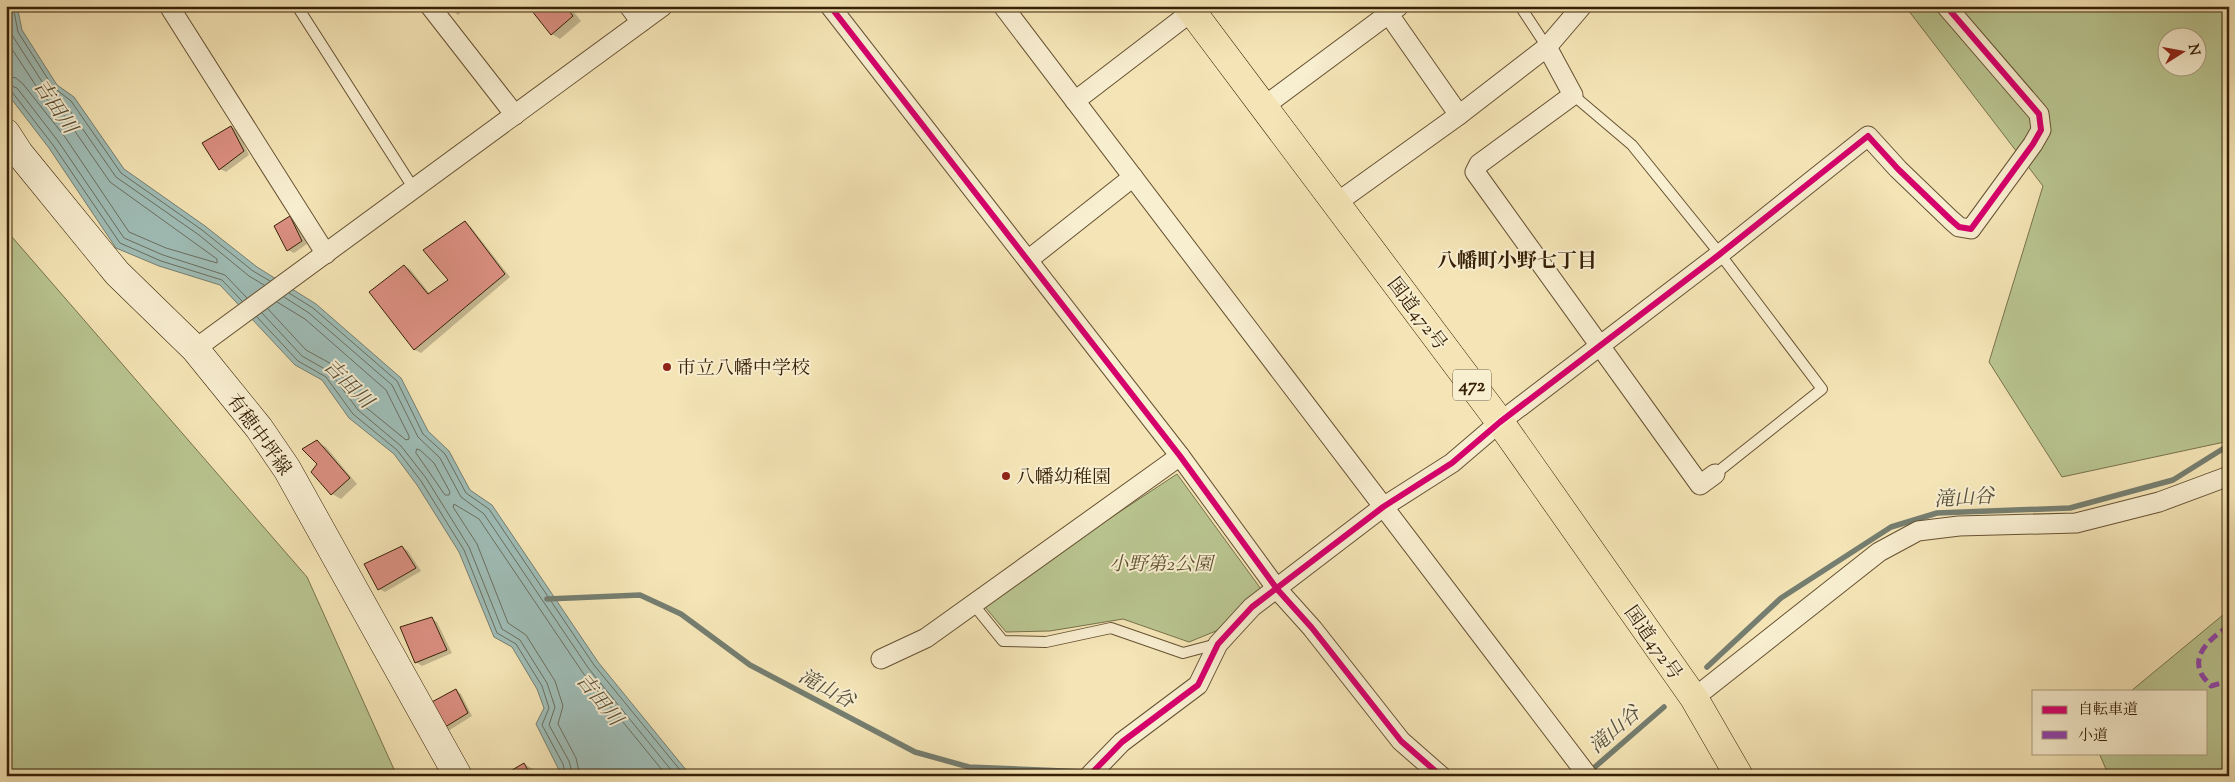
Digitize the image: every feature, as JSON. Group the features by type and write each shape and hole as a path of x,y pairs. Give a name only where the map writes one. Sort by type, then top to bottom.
{"highway":[{"name":"国道472号","path":"1193,8 1263,107 1500,422 1694,698 1739,776"}],"main road":[{"name":"有穂中坪線","path":"6,134 19,153 117,273 201,344 288,469 458,776"}],"street":[{"path":"169,6 326,254"},
{"path":"430,6 515,115"},
{"path":"629,6 642,22"},
{"path":"201,344 663,6"},
{"path":"830,6 1180,456 1278,589 1312,628 1401,741 1441,776"},
{"path":"1003,6 1588,776"},
{"path":"1335,204 1459,115 1547,47 1582,6"},
{"path":"1089,776 1122,742 1198,685 1218,644 1252,607 1384,507 1452,463 1500,422 1720,254 1868,136 1898,169 1951,220 1959,227 1971,229 2033,144 2041,130 2039,114 1946,6"},
{"path":"1075,101 1193,8"},
{"path":"1263,107 1390,9 1459,115"},
{"path":"1547,47 1573,95 1479,164 1475,172 1700,485 1715,474"},
{"path":"1028,260 1133,177"},
{"path":"881,659 926,638 1180,456"},
{"path":"1694,698 1879,552 1918,531 1959,526 2076,523 2159,502 2229,476"}],"lane":[{"path":"297,6 414,190"},
{"path":"1520,6 1547,47"},
{"path":"1573,95 1632,144 1720,254 1822,389 1715,474"},
{"path":"973,604 1003,642 1046,642 1111,628 1183,653 1218,644"}],"green space":[{"path":"1905,6 2229,6 2229,441 2062,477 1989,362 2043,186"},
{"path":"6,230 307,577 397,776 6,776"},
{"name":"小野第2公園","path":"1177,474 1261,589 1216,631 1189,642 1123,619 1050,631 1006,632 985,607 1083,536"},
{"path":"2229,610 2229,776 2109,776 2099,754 2208,754 2208,690 2132,690"}],"water":[{"name":"吉田川","path":"6,6 17,6 22,30 57,85 74,97 124,169 205,226 257,267 316,304 401,378 428,431 449,451 470,490 492,505 598,662 691,776 562,776 536,724 544,708 537,689 512,647 494,637 459,552 417,485 394,454 349,418 322,380 295,365 220,285 159,266 116,248 49,148 6,92"}],"building":[{"path":"528,6 565,6 573,16 551,35"},
{"path":"231,126 244,151 219,170 202,143"},
{"path":"290,216 302,241 287,251 274,226"},
{"path":"465,221 505,274 414,350 369,292 404,265 428,294 448,280 423,250"},
{"path":"317,440 350,478 331,495 311,472 317,464 302,449"},
{"path":"402,546 416,568 378,590 364,564"},
{"path":"432,617 447,650 415,663 400,627"},
{"path":"456,689 468,713 442,729 430,703"},
{"path":"524,763 531,776 502,776"}],"waterway":[{"name":"滝山谷","path":"1707,667 1781,598 1891,527 1937,513 2070,508 2173,480 2229,445"},
{"name":"滝山谷","path":"547,599 640,595 681,614 750,665 915,752 969,767 1088,772"},
{"name":"滝山谷","path":"1588,773 1664,707"},
{"name":"滝山谷","path":"1097,773 1122,776"}],"marked path":[{"path":"2229,626 2211,640 2199,659 2202,675 2211,686 2229,681"}],"cycle path":[{"path":"830,6 1180,456 1277,589 1312,628 1401,741 1441,776"},
{"path":"1089,776 1122,742 1198,685 1218,644 1252,607 1383,507 1452,463 1500,422 1720,254 1868,136 1898,169 1951,220 1959,227 1971,229 2033,144 2041,130 2039,114 1946,6"}],"place":[{"name":"市立八幡中学校","path":"667,367"},
{"name":"八幡幼稚園","path":"1006,476"}],"district":[{"name":"八幡町小野七丁目","path":"1517,260"}]}
